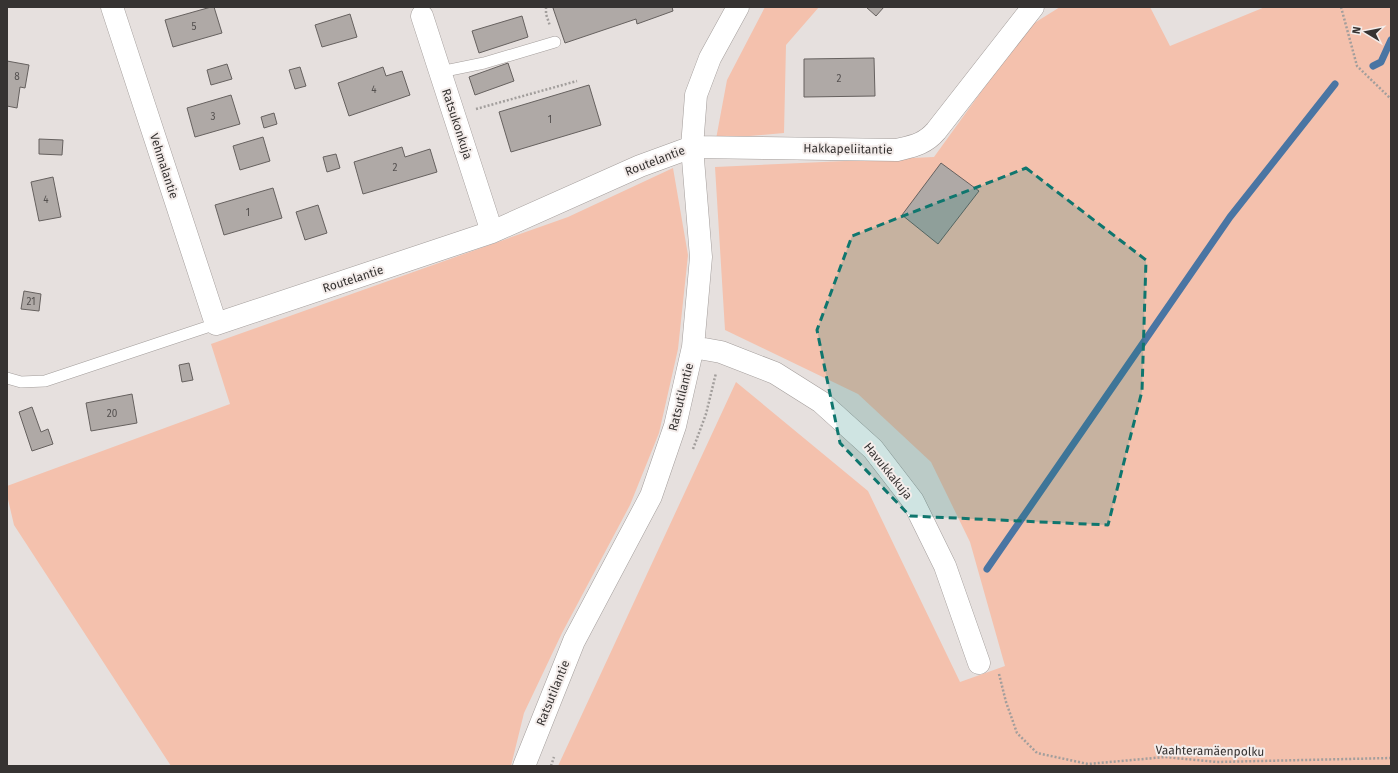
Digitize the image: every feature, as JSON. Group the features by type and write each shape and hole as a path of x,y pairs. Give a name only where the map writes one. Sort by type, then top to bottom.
{"street":[{"name":"Vehmalantie","path":"112,7 216,324"},
{"name":"Ratsutilantie","path":"524,766 574,641 651,496 675,426 693,347 701,257 692,147 696,94 710,58 738,7"},
{"name":"Hakkapeliitantie","path":"692,147 897,150 928,140 936,132 1033,7"},
{"name":"Ratsukonkuja","path":"422,16 492,232"},
{"name":"Routelantie","path":"216,324 492,232 640,166 692,147"},
{"name":"Havukkakuja","path":"693,347 721,352 775,373 821,402 873,449 914,501 945,566 978,663"}],"lane":[{"path":"440,72 484,63 554,42"},
{"name":"Routelantie","path":"7,378 21,382 45,381 216,324"}],"path":[{"path":"1341,7 1357,66 1391,99"},
{"path":"454,116 577,81"},
{"name":"Vaahteramäenpolku","path":"1002,684 1006,702 1017,733 1037,753 1088,764 1165,757 1216,762 1391,758"}],"highlighted area":[{"path":"1026,168 1146,260 1142,391 1108,525 910,516 840,443 817,330 852,236"}],"shaded area":[{"path":"765,7 819,7 786,45 784,133 716,139 727,80"},
{"path":"1060,7 1150,7 1170,46 1265,7 1391,7 1391,766 558,766 736,382 868,491 960,682 1005,666 970,542 931,462 858,394 725,330 715,167 934,157 1028,27"},
{"path":"673,168 688,255 678,349 659,433 630,505 562,633 524,713 511,766 171,766 14,525 7,495 7,486 230,404 211,344 568,217"}],"building":[{"path":"214,7 222,33 173,47 165,20"},
{"path":"672,7 673,11 637,24 636,19 565,43 553,8"},
{"path":"866,7 884,7 876,16"},
{"path":"350,14 357,37 322,47 315,25"},
{"path":"522,16 528,37 479,53 472,31"},
{"path":"874,58 875,96 804,97 804,59"},
{"path":"7,61 29,65 25,88 20,87 17,108 7,106"},
{"path":"508,63 514,81 475,95 469,77"},
{"path":"227,64 232,79 211,85 207,70"},
{"path":"300,67 306,86 295,89 289,70"},
{"path":"383,67 386,76 402,71 410,95 349,116 338,83"},
{"path":"589,85 601,125 511,152 499,112"},
{"path":"231,95 240,124 195,137 187,108"},
{"path":"274,113 277,124 264,128 261,117"},
{"path":"263,137 270,161 240,170 233,146"},
{"path":"39,139 63,140 62,155 39,154"},
{"path":"402,147 405,157 430,149 437,172 363,194 354,162"},
{"path":"336,154 340,168 327,172 323,157"},
{"path":"941,163 979,191 938,244 902,215"},
{"path":"53,177 61,217 39,221 31,182"},
{"path":"273,188 282,218 224,235 215,205"},
{"path":"318,205 327,233 305,240 296,212"},
{"path":"24,291 41,294 39,311 21,309"},
{"path":"189,363 193,380 182,382 179,365"},
{"path":"132,394 137,423 91,431 86,403"},
{"path":"32,407 41,432 48,429 53,444 32,451 19,412"}],"waterway":[{"path":"1373,66 1381,62 1391,40"},
{"path":"987,569 1230,217 1335,84"}]}
